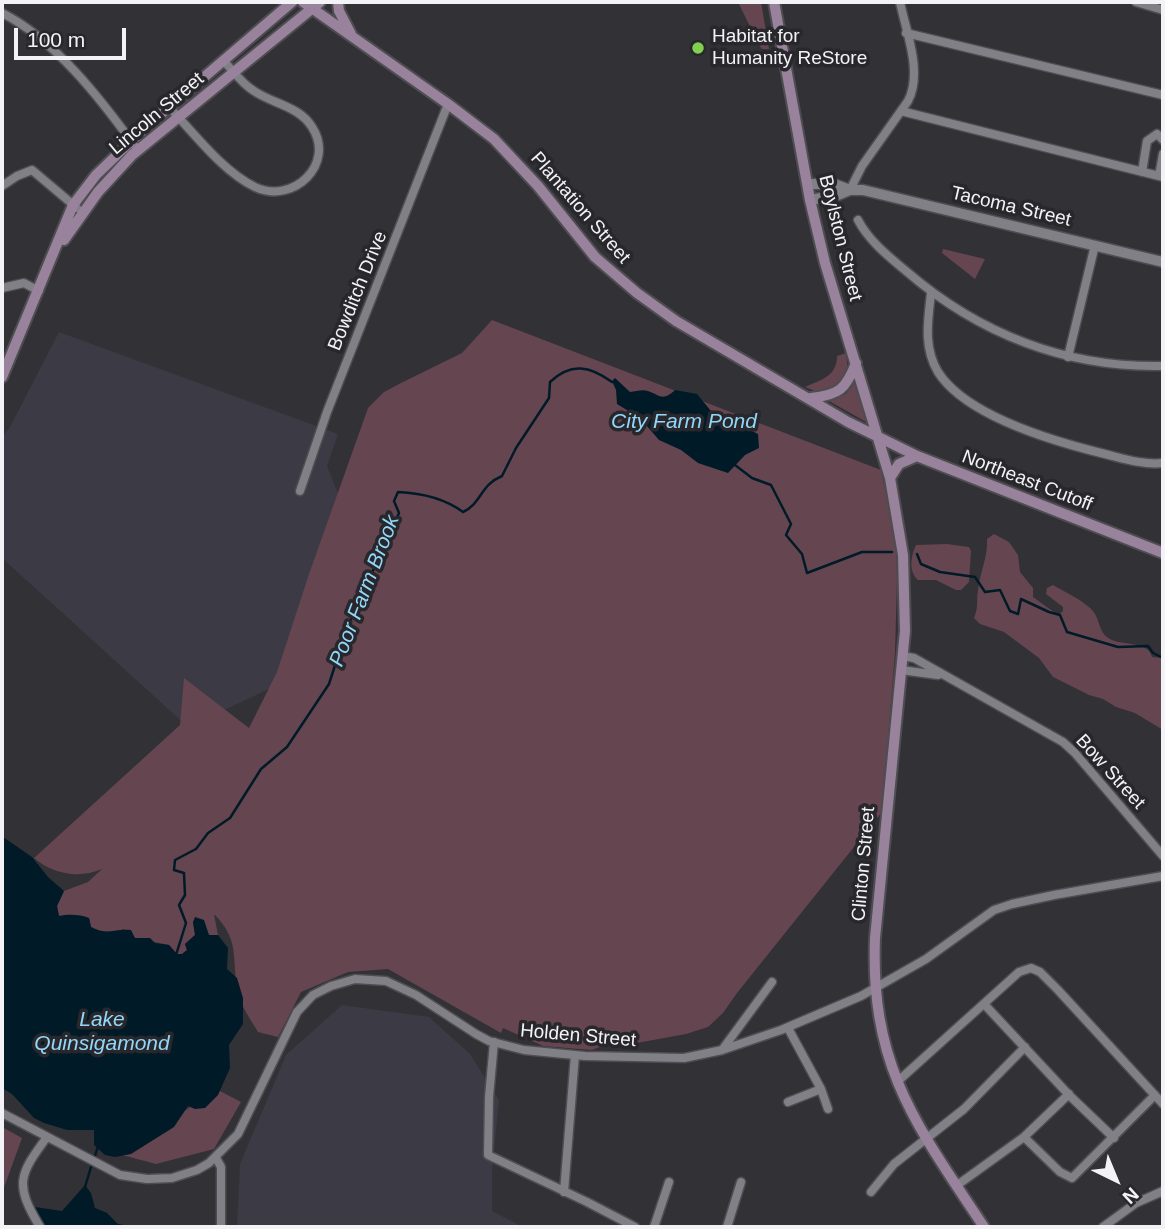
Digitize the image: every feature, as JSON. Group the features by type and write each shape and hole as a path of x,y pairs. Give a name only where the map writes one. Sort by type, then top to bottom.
{"main road":[{"path":"276,15 277,2"},
{"name":"Lincoln Street","path":"78,209 102,169 131,140 292,2"},
{"path":"338,2 339,11 353,36"},
{"name":"Boylston Street","path":"774,2 810,200 825,263 890,478"},
{"name":"Lincoln Street","path":"78,209 138,150 234,73 312,4"},
{"name":"Plantation Street","path":"312,4 494,139 538,186 581,242 622,282 698,334 879,438"},
{"path":"2,377 50,263 78,209"},
{"path":"810,398 832,395 842,389 856,363"},
{"name":"Northeast Cutoff","path":"879,438 917,456 1163,553"},
{"path":"890,478 899,464 917,456"},
{"name":"Clinton Street","path":"890,478 904,555 905,631 877,900 873,976 880,1024 897,1082 926,1140 984,1227"}],"street":[{"path":"850,190 862,166 910,96 914,83 900,2"},
{"path":"1136,2 1163,10"},
{"path":"2,13 44,40 85,84 138,150"},
{"path":"906,33 1163,94"},
{"path":"169,107 211,153 256,188 283,190 292,188 309,177 315,170 319,152 313,127 300,114 251,90 224,61"},
{"name":"Bowditch Drive","path":"300,491 327,412 448,104"},
{"path":"901,111 1161,177 1163,154"},
{"path":"1142,172 1147,141 1157,134 1163,140"},
{"path":"2,186 32,170 78,209"},
{"name":"Tacoma Street","path":"808,184 834,184 850,190 863,190 1163,262"},
{"name":"Tacoma Street","path":"810,200 850,190"},
{"path":"858,220 879,247 931,293 977,322 1068,357 1105,363 1163,366"},
{"path":"1068,357 1095,245"},
{"path":"2,288 24,283 39,291"},
{"path":"931,293 928,322 930,354 939,374 968,400 1007,422 1051,440 1141,463 1163,463"},
{"name":"Bow Street","path":"902,656 914,658 1063,742 1163,856"},
{"name":"Bow Street","path":"901,670 934,674 951,680"},
{"name":"Holden Street","path":"2,1113 120,1175 172,1178 197,1170 216,1158 238,1134 298,1012 313,995 355,979 386,981 416,995 466,1029 494,1042 524,1049 575,1055 676,1059 722,1050 788,1028 841,1006 926,959 994,910 1054,895 1163,876"},
{"path":"897,1082 1024,969 1031,968 1041,972 1163,1104"},
{"path":"722,1050 772,982"},
{"path":"984,1004 1114,1138"},
{"path":"788,1028 821,1089 828,1109"},
{"path":"494,1042 489,1097 488,1156 635,1227"},
{"path":"871,1192 894,1164 987,1088 1025,1047"},
{"path":"565,1192 575,1055"},
{"path":"788,1102 821,1089"},
{"path":"956,1186 1024,1138 1069,1094"},
{"path":"1024,1138 1060,1172 1072,1178 1156,1095"},
{"path":"40,1227 32,1215 21,1183 26,1168 47,1137"},
{"path":"216,1158 222,1167 221,1227"},
{"path":"654,1227 669,1182"},
{"path":"727,1227 741,1182"},
{"path":"1103,1227 1136,1203 1163,1191"}],"shaded area":[{"path":"738,2 761,2 769,49 762,49 759,45"},
{"path":"943,249 985,259 975,279 942,253"},
{"path":"492,320 881,470 896,541 897,581 895,653 882,812 723,1013 708,1027 686,1034 626,1045 602,1046 592,1050 543,1046 503,1028 501,1033 388,969 348,972 301,992 278,1037 258,1032 239,997 232,942 214,914 218,935 209,935 193,922 195,935 185,944 187,950 182,954 177,954 169,945 135,938 124,929 112,932 99,930 91,927 89,918 59,916 57,906 64,891 88,882 102,869 84,874 66,873 49,868 34,858 180,725 184,678 249,728 277,672 368,408 384,392 462,353"},
{"path":"59,332 338,434 327,466 346,513 271,688 188,727 2,558 2,437 10,427"},
{"path":"846,353 848,371 841,385 820,393 805,387 827,377 834,369 837,356"},
{"path":"855,382 868,423 829,401 846,394"},
{"path":"994,534 1009,542 1018,555 1020,572 1033,588 1033,597 1058,615 1063,611 1063,607 1046,594 1047,588 1053,585 1090,608 1110,639 1141,646 1150,652 1152,657 1163,658 1163,730 1135,713 1116,707 1053,677 1039,658 1004,632 980,624 974,618 987,539"},
{"path":"947,544 969,547 971,551 969,582 961,590 936,580 918,580 913,572 912,559 916,545"},
{"path":"342,1005 429,1017 470,1054 499,1100 492,1171 492,1211 523,1227 237,1227 240,1164 286,1055"},
{"path":"216,1089 241,1102 214,1149 156,1164 122,1155"},
{"path":"2,1127 22,1138 2,1193"}],"water":[{"name":"City Farm Pond","path":"615,378 630,392 646,390 664,397 675,390 697,394 711,411 758,434 759,448 745,455 728,473 698,463 681,450 659,440 640,418 617,404 612,381"},
{"name":"Lake Quinsigamond","path":"2,832 3,837 32,857 64,891 57,906 59,916 89,918 91,927 102,931 131,930 135,938 150,938 155,943 169,945 177,954 187,950 185,944 195,935 195,917 204,920 209,935 218,935 228,948 227,969 237,978 243,998 243,1024 229,1045 230,1068 218,1095 205,1108 195,1109 188,1106 174,1127 131,1154 115,1157 105,1155 94,1145 94,1130 67,1130 44,1123 34,1118 12,1094 2,1088"},
{"path":"85,1185 91,1193 95,1208 107,1213 118,1224 136,1227 43,1225 35,1207 62,1211"}],"waterway":[{"name":"Poor Farm Brook","path":"176,955 186,923 179,905 185,895 184,873 174,870 175,860 196,849 208,833 230,818 261,769 287,747 329,684 347,628 399,513 394,501 398,492 432,497 463,512 474,504 489,484 502,476 516,448 549,398 550,382 565,371 581,368 596,372 612,382"},
{"name":"Poor Farm Brook","path":"735,465 752,478 771,485 791,524 786,535 802,554 807,573 862,552 892,552"},
{"name":"Poor Farm Brook","path":"917,554 921,564 940,572 975,577 985,592 1000,590 1010,611 1018,614 1021,599 1060,615 1067,632 1118,647 1148,646 1153,653 1163,658"},
{"path":"95,1156 98,1146"},
{"path":"85,1187 91,1167"}],"place":[{"name":"Habitat for Humanity ReStore","path":"698,48"}]}
